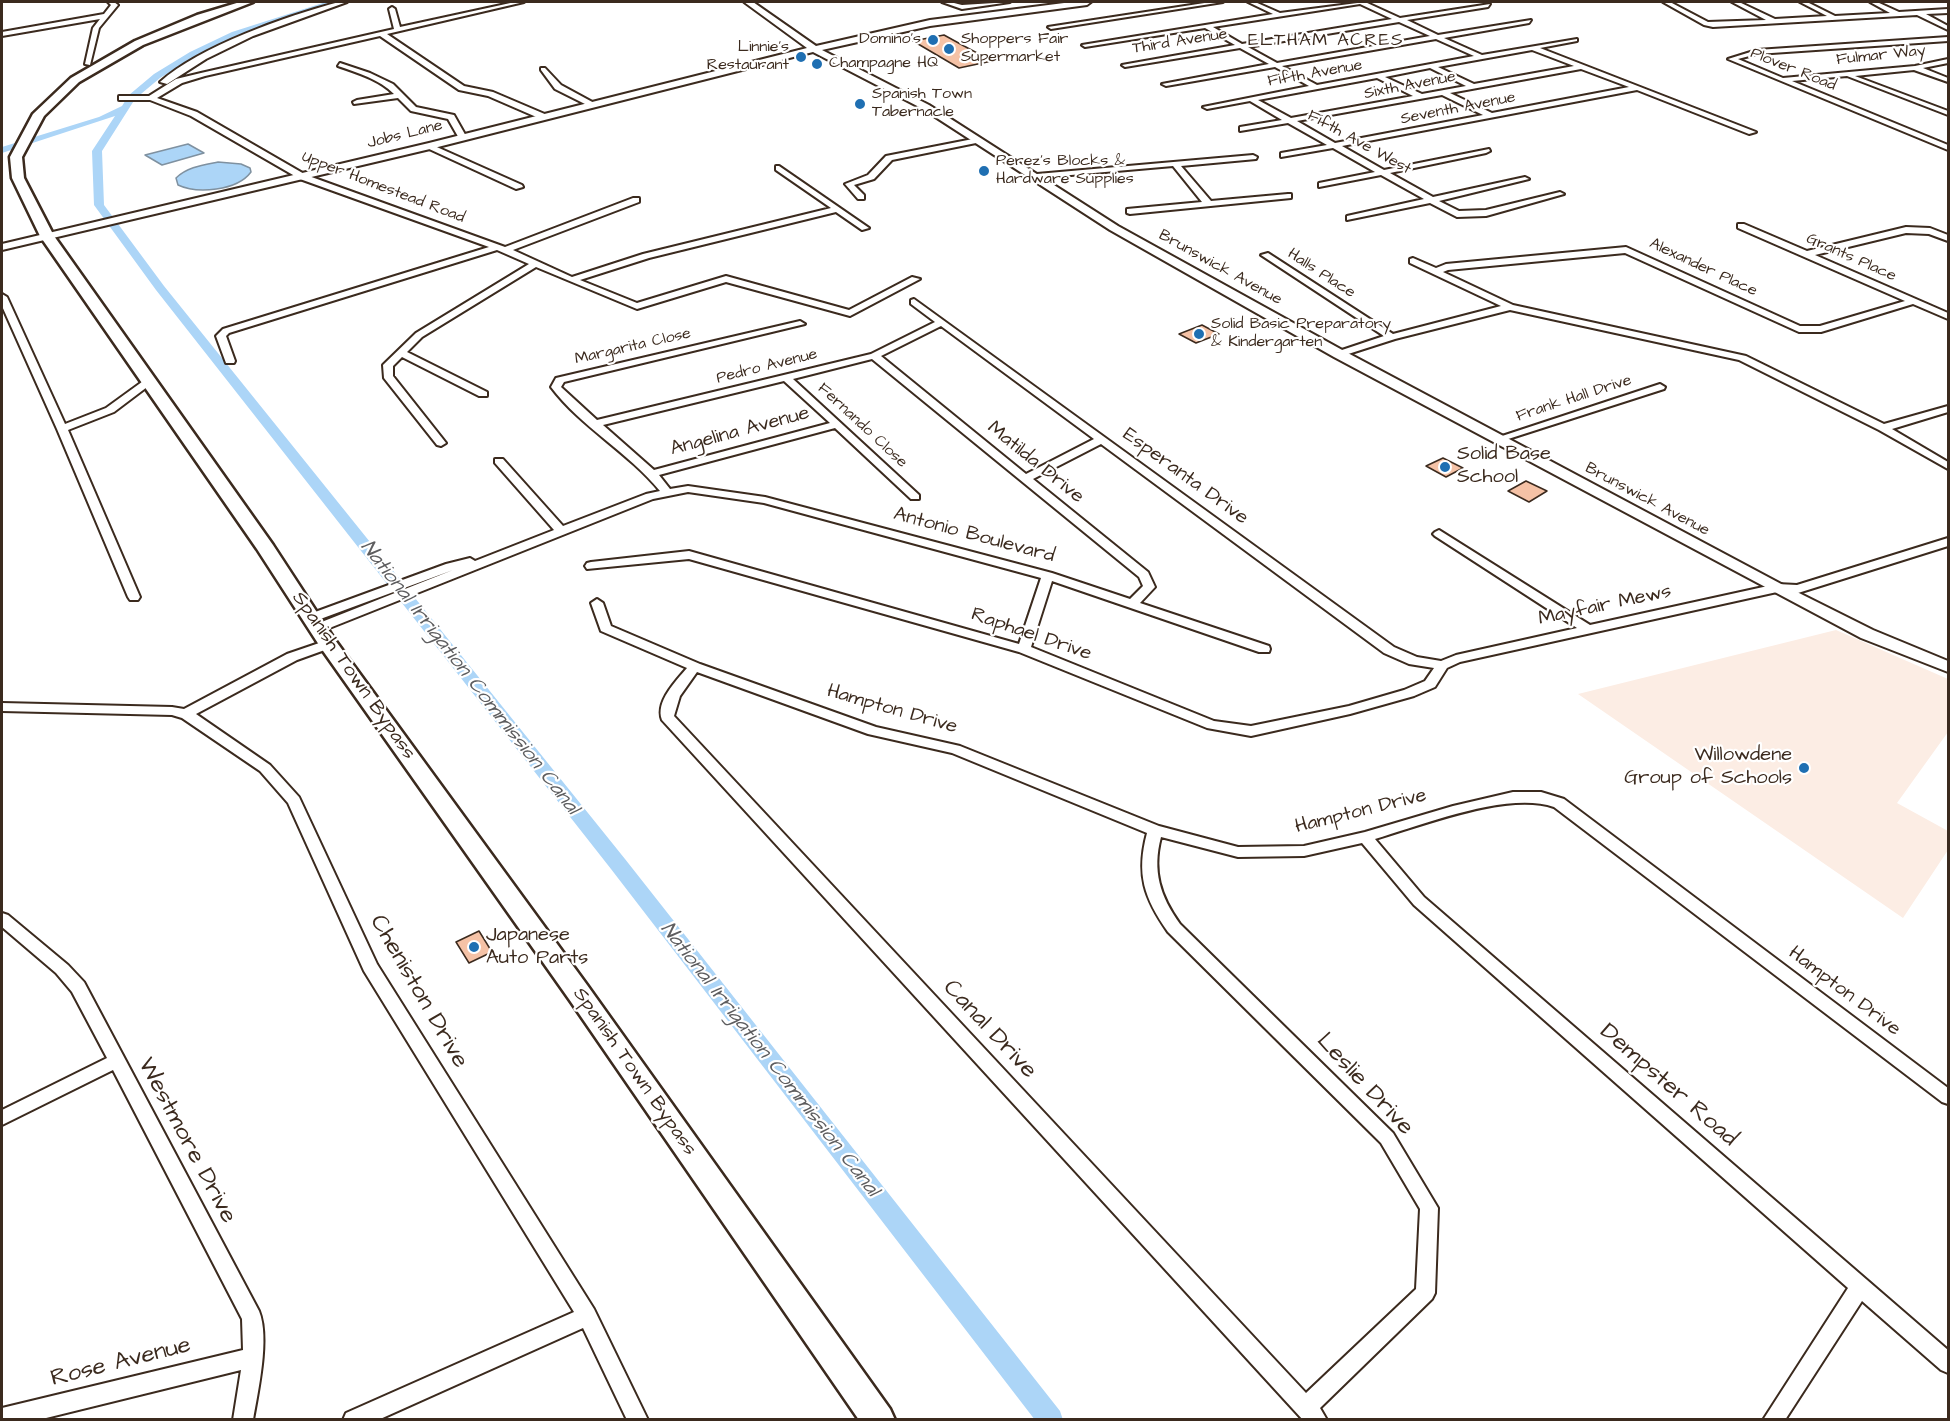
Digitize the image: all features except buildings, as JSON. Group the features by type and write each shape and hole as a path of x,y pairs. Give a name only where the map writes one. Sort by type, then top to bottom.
{"main road":[{"name":"Spanish Town Bypass","path":"248,2 169,30 96,66 75,81 39,114 21,147 18,178 47,236 150,381 319,630 879,1419"},
{"name":"Brunswick Avenue","path":"748,2 815,50 926,107 1037,176 1114,228 1340,354 1777,588 1867,634 1948,667"},
{"name":"Jobs Lane","path":"2,247 303,177 930,23 1087,2"}],"street":[{"path":"88,64 96,28 115,5 111,2"},
{"path":"151,96 159,85 184,67 214,51 302,14 344,2"},
{"path":"151,96 179,81 203,74 521,2"},
{"path":"945,2 970,7 1007,2"},
{"path":"1051,27 1220,2"},
{"path":"1251,2 1278,14"},
{"path":"1085,45 1361,2 1481,57"},
{"path":"1666,2 1710,25 1948,11"},
{"path":"1735,2 1773,21"},
{"path":"1803,2 1836,18"},
{"path":"1873,2 1899,14"},
{"path":"1942,2 1948,4"},
{"name":"Third Avenue","path":"1125,65 1488,5"},
{"path":"392,9 397,29"},
{"path":"1919,13 1948,28"},
{"path":"2,34 106,16"},
{"path":"1166,84 1529,21"},
{"path":"1206,26 1315,87"},
{"path":"380,33 462,88 490,94 544,117"},
{"name":"Plover Road","path":"1948,39 1757,52 1731,59 1948,148"},
{"name":"Fifth Avenue","path":"1207,107 1575,40"},
{"path":"1932,40 1948,49"},
{"path":"1533,48 1752,132"},
{"name":"Fulmar Way","path":"1781,80 1915,68 1948,61"},
{"path":"340,65 368,74 390,86 397,96 414,110 451,117 463,138"},
{"path":"1431,66 1474,87"},
{"name":"Sixth Avenue","path":"1243,129 1581,66"},
{"path":"1915,68 1948,80"},
{"path":"543,69 558,87 592,105"},
{"path":"1845,74 1948,113"},
{"path":"1378,76 1422,97"},
{"name":"Seventh Avenue","path":"1284,156 1638,88"},
{"path":"1444,93 1491,116"},
{"name":"Upper Homestead Road","path":"122,98 151,96 194,114 303,177 501,249 637,306 726,279 850,313 915,279"},
{"path":"357,102 397,96"},
{"name":"Fifth Ave West","path":"1251,99 1454,213 1486,213 1560,194"},
{"path":"861,197 849,184 871,177 887,159 978,140"},
{"path":"430,146 519,187"},
{"path":"1322,185 1486,151"},
{"path":"1037,176 1253,157"},
{"path":"1175,164 1208,203"},
{"path":"779,168 865,228"},
{"path":"1350,218 1525,179"},
{"path":"1130,211 1288,196"},
{"path":"230,362 221,336 226,331 501,249 636,200"},
{"path":"571,280 646,256 837,209"},
{"name":"Grants Place","path":"1741,226 1948,316"},
{"path":"1807,254 1906,230 1930,231 1948,238"},
{"name":"Alexander Place","path":"1438,271 1446,267 1626,250 1789,325 1812,330 1912,301"},
{"name":"Halls Place","path":"1265,255 1392,337"},
{"path":"1413,261 1510,307 1742,358 1883,428 1948,466"},
{"path":"441,443 388,376 388,365 418,335 537,263"},
{"path":"2,297 134,597"},
{"name":"Esperanta Drive","path":"914,302 1389,650 1414,661 1442,665"},
{"path":"1340,354 1392,337 1510,307"},
{"name":"Pedro Avenue","path":"593,424 874,356 941,322"},
{"name":"Margarita Close","path":"667,492 652,474 593,424 556,387 560,380 800,324"},
{"path":"400,352 483,394"},
{"name":"Matilda Drive","path":"874,356 1144,575 1149,587 1132,604"},
{"name":"Fernando Close","path":"787,378 915,497"},
{"path":"62,429 110,410 150,381"},
{"name":"Frank Hall Drive","path":"1498,439 1660,387"},
{"path":"1883,428 1948,409"},
{"name":"Angelina Avenue","path":"652,474 836,425"},
{"path":"1026,478 1102,439"},
{"path":"500,461 561,532"},
{"name":"Antonio Boulevard","path":"186,714 292,657 319,630 380,598 667,492 688,489 765,500 1048,576 1264,649"},
{"path":"1439,534 1588,630"},
{"name":"Mayfair Mews","path":"1442,665 1456,659 1777,588 1798,589 1948,542"},
{"name":"Raphael Drive","path":"591,567 689,555 1024,649 1212,725 1251,731 1350,710 1410,693 1430,684 1442,665"},
{"path":"1024,649 1048,576"},
{"name":"Hampton Drive","path":"597,603 605,628 695,667 873,730 955,749 1155,830 1238,852 1304,851 1513,797 1541,797 1559,803 1948,1097"},
{"name":"Canal Drive","path":"695,667 674,692 667,706 667,717 1311,1413"},
{"name":"Cheniston Drive","path":"2,707 172,711 186,714 265,768 294,801 370,967 587,1316 638,1419"},
{"name":"Leslie Drive","path":"1155,830 1148,855 1148,871 1160,909 1174,928 1387,1137 1429,1208 1425,1293 1311,1413"},
{"name":"Dempster Road","path":"1365,837 1419,901 1948,1363"},
{"name":"Westmore Drive","path":"2,920 62,969 78,987 252,1318 253,1357 243,1419"},
{"path":"2,1118 116,1061"},
{"path":"1773,1419 1861,1286"},
{"path":"353,1419 587,1316"},
{"name":"Rose Avenue","path":"2,1418 253,1357"}],"shaded area":[{"name":"Willowdene Group of Schools","path":"1836,630 1948,679 1948,732 1897,803 1948,831 1948,850 1903,918 1578,694"}],"water":[{"path":"188,144 204,153 162,165 145,155"},
{"path":"218,162 241,164 250,168 251,172 236,183 216,189 195,189 178,185 176,178 185,171"}],"waterway":[{"name":"National Irrigation Commission Canal","path":"125,108 132,97 157,76 193,54 235,34 332,2"},
{"path":"2,150 102,119 125,108"},
{"name":"National Irrigation Commission Canal","path":"125,108 97,151 99,205 160,288 618,864 1051,1420"}],"place":[{"name":"Domino's","path":"933,40"},
{"name":"Shoppers Fair Supermarket","path":"949,49"},
{"name":"Linnie's Restaurant","path":"801,57"},
{"name":"Champagne HQ","path":"817,64"},
{"name":"Spanish Town Tabernacle","path":"860,104"},
{"name":"Perez's Blocks & Hardware Supplies","path":"984,171"},
{"name":"Solid Basic Preparatory & Kindergarten","path":"1199,334"},
{"name":"Solid Base School","path":"1445,467"},
{"name":"Willowdene Group of Schools","path":"1804,768"},
{"name":"Japanese Auto Parts","path":"474,947"}],"district":[{"name":"ELTHAM ACRES","path":"1326,41"}]}
